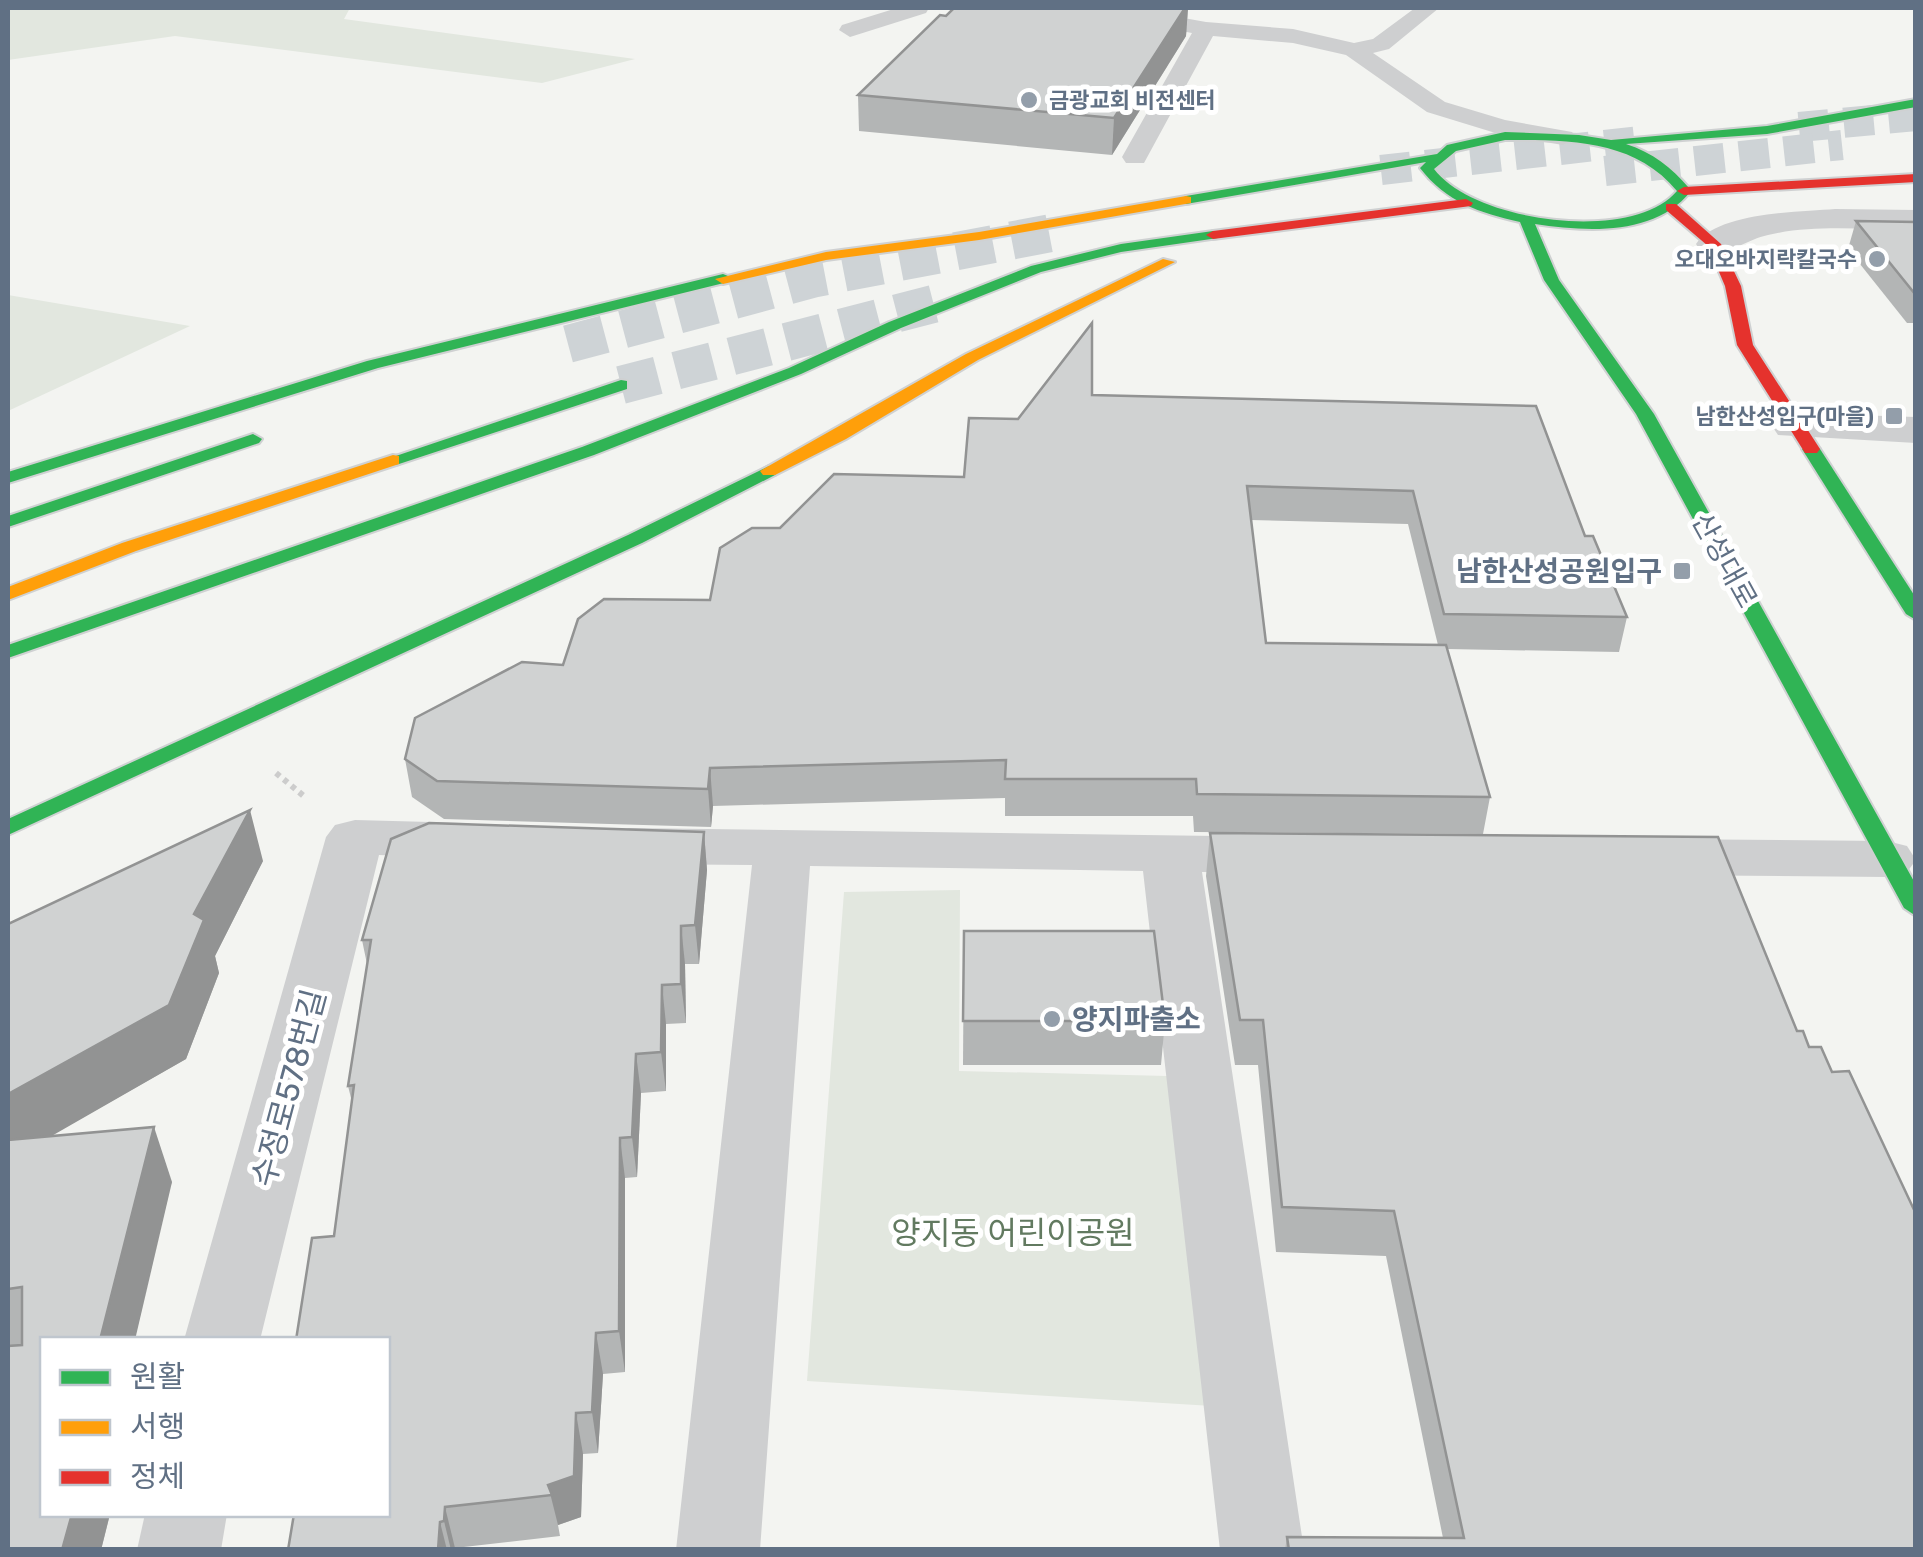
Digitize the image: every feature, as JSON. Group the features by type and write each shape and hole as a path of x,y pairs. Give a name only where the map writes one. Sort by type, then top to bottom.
{"main road":[{"path":"1852,136 1916,105"},
{"path":"8,478 373,364 826,256 979,236 1443,152 1505,136 1654,141 1836,120 1916,105"},
{"path":"1581,139 1659,162 1678,176 1677,199 1714,244 1733,286 1745,345 1916,614"},
{"path":"1443,152 1428,168 1432,180 1444,192 1466,204 1526,219 1610,222 1646,217 1677,199 1916,178"},
{"path":"1887,155 1916,161"},
{"path":"8,652 588,451 795,371 1036,268 1121,248 1414,207 1466,204"},
{"name":"산성대로","path":"1526,219 1552,280 1645,414 1916,908"},
{"path":"8,828 635,539 840,435 1038,324 1236,231"},
{"path":"783,266 862,262 891,270"},
{"path":"871,336 908,302 912,287"},
{"path":"8,594 129,547 621,384"},
{"path":"8,522 284,428"}],"street":[{"path":"1714,244 1760,225 1836,219 1916,220"},
{"path":"1793,426 1916,430"},
{"name":"수정로578번길","path":"223,1337 355,838 510,842"},
{"path":"568,844 782,851 1329,855"},
{"path":"718,1550 782,851"},
{"path":"1170,854 1262,1550"},
{"path":"1608,857 1887,859"},
{"path":"179,1550 185,1517"}],"lane":[{"path":"850,30 918,8"},
{"path":"1096,8 1206,29 1293,36 1354,50 1436,107 1502,127 1581,139"},
{"path":"1354,50 1382,44 1428,8"},
{"path":"1135,157 1206,29"},
{"path":"1436,107 1455,134 1443,152"}],"green space":[{"path":"8,8 350,8 344,19 635,59 542,83 175,36 8,60"},
{"path":"8,295 190,326 8,411"},
{"name":"양지동 어린이공원","path":"960,890 959,1071 1167,1076 1212,1406 807,1381 844,892"}],"building":[{"path":"954,8 1185,8 1114,118 858,95 940,15 946,16"},
{"path":"1856,221 1916,222 1916,294 1915,294"},
{"path":"1092,323 1092,395 1536,406 1585,536 1593,536 1627,617 1444,614 1413,491 1247,486 1266,643 1446,645 1490,797 1197,794 1196,779 1005,779 1006,760 710,768 708,789 437,781 405,759 415,718 522,662 563,665 578,619 604,599 710,600 720,548 752,528 780,528 834,474 964,477 969,418 1018,419"},
{"path":"250,810 194,914 204,920 169,1005 8,1094 8,924"},
{"path":"429,823 704,832 695,925 681,926 681,984 662,985 661,1052 636,1054 632,1137 620,1138 619,1331 596,1333 592,1412 576,1413 574,1476 548,1485 552,1495 445,1507 438,1550 288,1550 294,1517 390,1517 390,1337 296,1337 312,1238 334,1236 354,1085 348,1086 371,940 362,940 391,839"},
{"path":"1210,833 1718,837 1797,1031 1803,1031 1809,1047 1821,1047 1832,1072 1849,1071 1916,1214 1916,1550 1289,1550 1287,1537 1464,1538 1394,1211 1282,1207 1263,1020 1240,1020"},
{"path":"964,931 1154,931 1165,1021 963,1021"},
{"path":"154,1127 101,1337 40,1337 40,1517 71,1517 62,1550 8,1550 8,1346 22,1345 22,1287 8,1289 8,1140"}],"tunnel":[{"path":"1799,127 1916,116"},
{"path":"1381,170 1649,140"},
{"path":"1605,171 1842,145"},
{"path":"568,344 816,278 1051,233"},
{"path":"621,385 952,299"}],"traffic: fast":[{"path":"1617,141 1767,130 1916,103"},
{"path":"1505,136 1579,138 1628,149 1668,172 1684,191 1668,208 1647,217 1619,223 1552,222 1487,209 1461,199 1442,186 1427,168 1452,148 1505,136"},
{"path":"1186,200 1434,157"},
{"path":"1526,219 1552,280 1645,414 1916,908"},
{"path":"8,652 588,451 795,371 895,325 1036,269 1121,248 1213,235"},
{"path":"8,478 373,364 723,279"},
{"path":"393,460 621,385"},
{"path":"8,522 253,439"},
{"path":"1811,449 1916,614"},
{"path":"8,828 635,539 769,471"}],"traffic: slow":[{"path":"723,279 826,256 979,236 1186,200"},
{"path":"769,471 840,435 972,357 1168,262"},
{"path":"8,594 129,547 393,460"}],"traffic: jam":[{"path":"1684,191 1916,178"},
{"path":"1213,235 1466,203"},
{"path":"1671,207 1714,244 1733,286 1745,345 1811,449"}],"place":[{"name":"금광교회 비전센터","path":"1029,100"},
{"name":"오대오바지락칼국수","path":"1877,259"},
{"name":"남한산성입구(마을)","path":"1894,416"},
{"name":"남한산성공원입구","path":"1682,571"},
{"name":"양지파출소","path":"1052,1019"}]}
